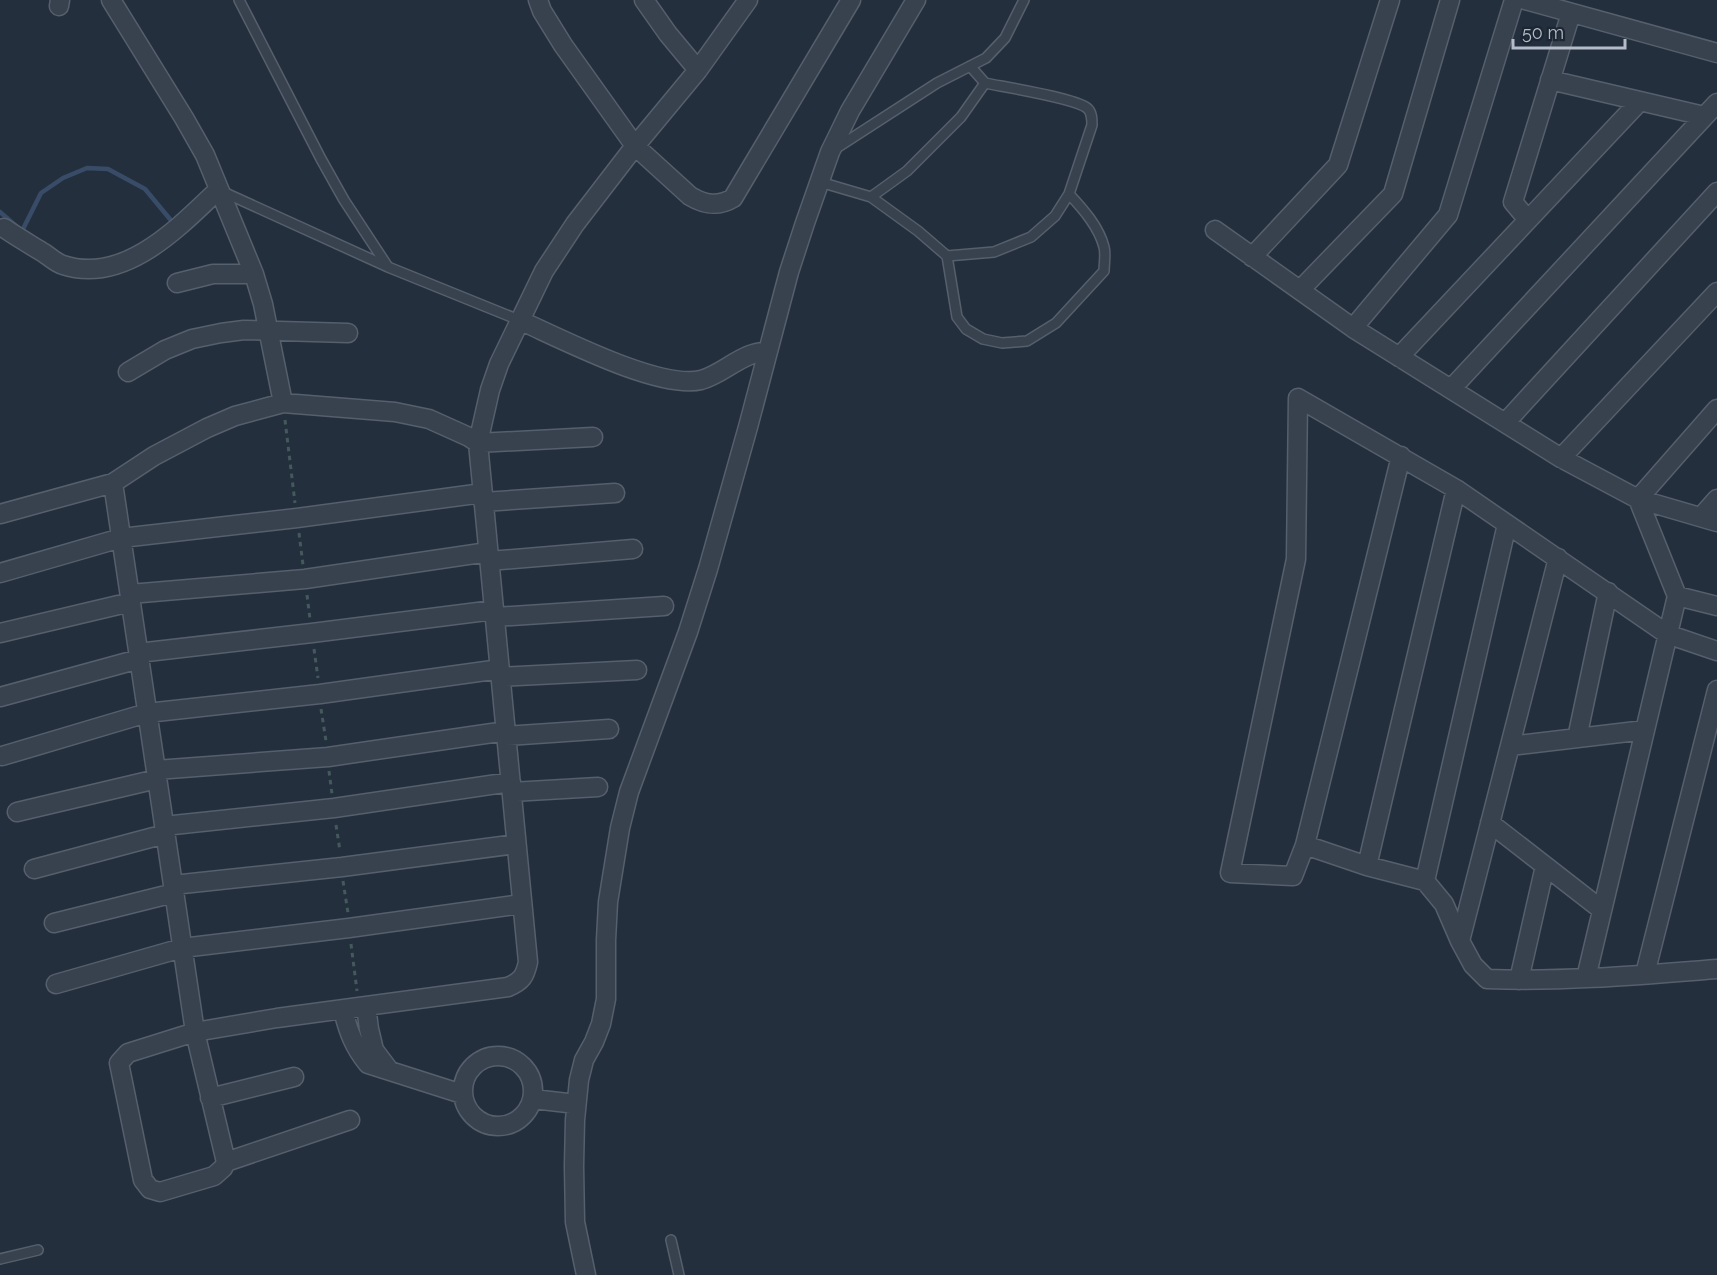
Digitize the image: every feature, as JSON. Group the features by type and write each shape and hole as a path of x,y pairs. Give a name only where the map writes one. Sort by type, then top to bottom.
{"street":[{"path":"111,0 205,155 254,274 263,304 283,403"},
{"path":"538,0 542,11 563,45 635,146 690,196 701,203 712,204 733,198 851,0"},
{"path":"644,0 698,70"},
{"path":"113,483 195,1032 225,1162 223,1168 214,1176 160,1192 150,1189 143,1180 140,1169 119,1063 128,1053 195,1032 277,1018 508,987 520,982 526,973 528,962 478,443 490,390 519,320 544,272 569,234 635,146 698,70 748,0"},
{"path":"586,1275 575,1222 576,1104 584,1060 601,1024 606,999 608,902 626,801 688,632 708,569 804,223 830,152 850,111 916,0"},
{"path":"1252,257 1338,165 1390,0"},
{"path":"1300,290 1393,194 1450,0"},
{"path":"1353,328 1448,215 1514,0"},
{"path":"1525,0 1717,53"},
{"path":"1528,220 1513,202 1571,13"},
{"path":"1550,80 1704,116"},
{"path":"1399,357 1640,101"},
{"path":"1450,389 1717,103"},
{"path":"4,228 60,264 75,268 105,268 130,260 177,229 218,190"},
{"path":"1505,423 1717,192"},
{"path":"1215,230 1353,328 1561,458 1638,499 1709,519 1717,499"},
{"path":"177,283 213,274 254,274"},
{"path":"1561,458 1717,292"},
{"path":"519,320 631,368 682,380 699,380 717,375 752,354 768,351"},
{"path":"128,372 165,350 192,339 244,330 348,333"},
{"path":"1401,456 1305,845 1293,876 1230,873 1296,559 1299,398 1401,456 1456,489 1667,634 1717,651"},
{"path":"0,514 113,483 154,456 207,428 235,416 283,403 395,412 429,419 478,443 593,437"},
{"path":"1638,499 1717,409"},
{"path":"1367,866 1456,489"},
{"path":"0,573 121,538 483,497 615,493"},
{"path":"1586,978 1677,596 1638,499"},
{"path":"1425,881 1507,524"},
{"path":"0,633 130,598 489,557 633,549"},
{"path":"1460,941 1558,558"},
{"path":"1577,738 1608,592"},
{"path":"1677,596 1717,606"},
{"path":"0,698 139,656 312,633 494,614 664,606"},
{"path":"2,756 147,713 500,673 637,670"},
{"path":"1645,974 1717,690"},
{"path":"17,812 156,774 328,757 506,734 609,729"},
{"path":"1510,746 1645,730"},
{"path":"34,869 165,830 511,787 598,787"},
{"path":"1490,823 1602,910"},
{"path":"54,923 173,889 516,844"},
{"path":"1305,845 1367,866 1425,881 1444,904 1473,964 1487,979 1586,978 1717,969"},
{"path":"1519,980 1545,866"},
{"path":"56,984 182,948 522,904"},
{"path":"366,1006 374,1050 389,1070"},
{"path":"343,1010 348,1031 359,1053 368,1064 462,1094"},
{"path":"500,1055 514,1059 524,1067 532,1080 533,1099 527,1112 516,1122 507,1126 494,1126 476,1120 467,1109 462,1094 466,1074 476,1063 487,1057 500,1055"},
{"path":"210,1098 294,1077"},
{"path":"533,1099 576,1104"},
{"path":"225,1162 350,1120"}],"lane":[{"path":"239,0 321,159 344,200 388,267"},
{"path":"830,152 937,83 986,58 1005,38 1024,0"},
{"path":"947,256 994,252 1032,237 1055,216 1069,194 1092,125 1092,115 1086,107 1070,101 986,83 970,66"},
{"path":"871,197 907,171 961,117 986,83"},
{"path":"820,182 871,197 918,231 947,256 957,317 966,329 982,339 1002,343 1027,341 1056,323 1104,271 1105,248 1082,209 1069,194"},
{"path":"218,190 388,267 519,320"},
{"path":"670,1240 679,1275"},
{"path":"0,1259 38,1250"}],"path":[{"path":"283,403 328,757"}],"waterway":[{"path":"0,212 22,231 41,193 63,178 87,168 108,169 145,189 174,224"}]}
